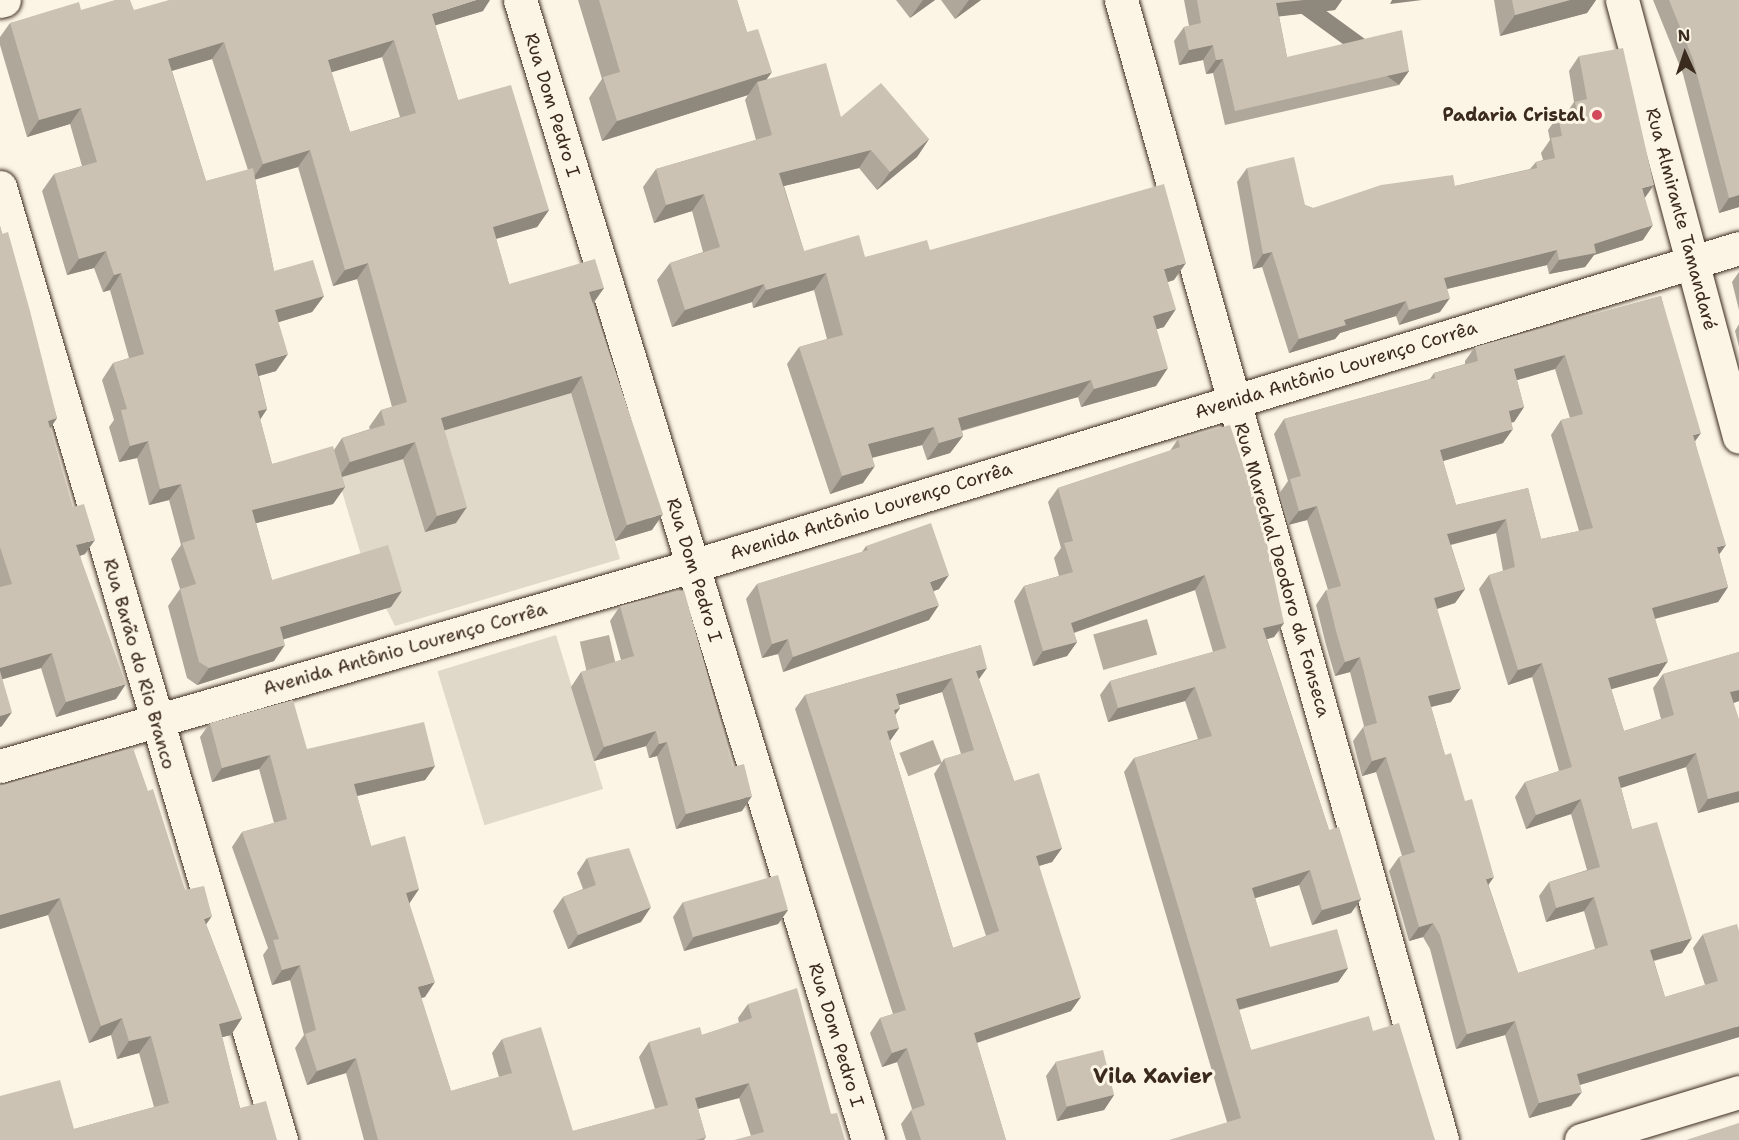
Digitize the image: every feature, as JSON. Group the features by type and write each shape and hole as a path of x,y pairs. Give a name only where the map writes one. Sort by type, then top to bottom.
{"street":[{"path":"0,1 4,0"},
{"name":"Rua Dom Pedro I","path":"520,0 868,1140"},
{"name":"Rua Marechal Deodoro da Fonseca","path":"1121,0 1442,1140"},
{"name":"Rua Almirante Tamandaré","path":"1622,0 1739,437"},
{"name":"Rua Barão do Rio Branco","path":"0,187 281,1140"},
{"name":"Avenida Antônio Lourenço Corrêa","path":"0,766 692,566 1739,248"},
{"path":"1581,1140 1739,1092"}],"shaded area":[{"path":"571,393 620,559 395,626 364,565 338,478 403,459 429,435"},
{"path":"1147,619 1157,655 1103,670 1093,634"},
{"path":"556,635 603,789 484,825 437,671"},
{"path":"609,635 617,670 588,677 580,642"},
{"path":"933,740 942,763 908,776 899,753"}],"building":[{"path":"115,0 130,0 134,10 169,0 476,0 432,14 458,100 511,85 549,210 493,227 509,284 595,259 604,288 589,292 663,514 627,525 582,376 441,418 467,507 437,516 415,442 350,462 342,438 385,425 381,410 407,402 368,263 345,270 310,150 263,164 224,42 168,59 206,181 253,168 274,271 313,260 324,296 275,310 288,354 255,364 267,409 258,411 272,464 333,446 345,487 252,510 272,580 388,545 402,591 280,627 285,645 209,668 199,662 180,589 196,584 182,543 195,539 181,484 160,489 148,441 130,446 121,410 127,409 113,363 144,354 121,273 114,275 106,251 79,259 54,174 97,162 81,108 39,120 10,23 79,2 81,10","holes":["394,40 416,113 350,132 328,60"]},
{"path":"599,0 737,0 747,32 758,29 772,72 617,121 603,77 620,72"},
{"path":"1197,0 1304,0 1276,3 1287,57 1402,30 1409,71 1235,111 1223,59 1216,60 1213,45 1189,50 1184,27 1201,23"},
{"path":"1512,0 1570,0 1515,15"},
{"path":"1669,0 1739,0 1739,195 1729,198 1693,59"},
{"path":"1623,48 1654,185 1642,188 1653,225 1594,244 1596,253 1559,260 1557,250 1444,278 1450,298 1409,310 1406,301 1344,320 1346,325 1299,339 1272,252 1263,254 1247,168 1294,157 1305,205 1313,208 1381,185 1453,175 1455,186 1537,168 1536,162 1555,158 1551,138 1562,136 1558,116 1577,112 1575,102 1587,99 1579,56"},
{"path":"826,63 841,117 881,83 929,139 890,172 871,150 779,173 804,251 859,235 865,257 927,240 930,250 1164,184 1186,263 1164,269 1176,309 1153,316 1168,368 1094,389 1091,380 958,418 963,436 939,443 934,427 868,444 875,466 842,476 799,347 843,335 826,273 766,290 764,284 685,310 670,263 720,247 704,194 666,205 656,169 772,135 757,82"},
{"path":"0,226 2,234 8,232 30,311 57,418 48,421 73,507 84,504 95,540 76,545 126,684 66,702 52,653 0,668 0,587 12,584 0,547"},
{"path":"1661,296 1701,433 1693,435 1726,545 1717,547 1728,587 1652,608 1668,661 1608,678 1624,731 1674,715 1663,674 1739,652 1739,690 1730,692 1739,719 1739,791 1708,799 1696,753 1618,777 1632,829 1657,822 1692,938 1650,950 1665,997 1718,981 1703,934 1737,924 1739,931 1739,1026 1577,1074 1582,1092 1539,1103 1515,1021 1467,1034 1440,935 1433,923 1419,927 1399,857 1415,852 1386,757 1372,761 1363,727 1377,723 1360,657 1345,662 1326,590 1341,586 1317,506 1299,511 1290,479 1301,476 1284,419 1435,378 1434,373 1478,361 1475,347","holes":["1565,355 1583,414 1561,420 1593,528 1541,539 1528,488 1456,505 1440,450 1513,429 1509,411 1524,407 1514,369","1506,519 1515,567 1489,575 1518,670 1542,663 1572,767 1525,782 1536,815 1581,799 1600,867 1549,882 1556,908 1594,897 1608,945 1518,973 1486,879 1494,877 1472,799 1465,801 1451,753 1445,755 1428,696 1461,688 1434,598 1465,589 1447,534"]},
{"path":"1230,425 1262,521 1284,623 1263,628 1329,830 1339,827 1361,899 1322,910 1310,870 1252,888 1270,947 1337,929 1348,968 1236,999 1251,1050 1369,1016 1373,1031 1399,1023 1435,1140 1169,1140 1241,1118 1134,758 1212,736 1195,687 1118,708 1110,681 1226,648 1205,575 1071,623 1077,642 1043,651 1024,586 1073,572 1064,543 1073,541 1058,488 1180,447 1178,439"},
{"path":"931,523 949,575 930,582 939,605 793,657 788,639 772,644 757,584 868,550 866,546"},
{"path":"684,590 733,767 744,764 752,796 686,814 667,742 659,744 656,731 604,747 581,672 634,656 620,606"},
{"path":"981,645 987,668 976,671 1014,781 1039,773 1062,848 1036,856 1081,997 974,1033 1006,1140 921,1140 911,1110 925,1105 907,1048 892,1053 880,1018 906,1010 805,695","holes":["952,678 974,750 944,759 999,931 953,948 887,731 899,728 894,710 900,708 896,694"]},
{"path":"0,671 12,712 0,716"},
{"path":"293,700 307,749 424,722 435,766 354,784 371,846 405,836 419,889 406,893 435,982 418,987 451,1091 512,1073 502,1039 541,1027 573,1131 668,1105 649,1042 700,1027 702,1035 752,1018 748,1004 797,988 831,1114 837,1113 845,1140 734,1140 764,1132 749,1083 695,1098 706,1137 696,1140 378,1140 356,1058 317,1071 305,1034 316,1030 300,965 282,970 273,940 279,939 242,832 287,819 270,755 222,768 210,723"},
{"path":"133,748 148,791 153,789 185,890 204,886 212,916 204,919 242,1018 219,1024 240,1108 266,1101 277,1140 0,1140 0,1096 60,1080 74,1129 169,1103 151,1036 129,1041 122,1018 101,1026 60,898 0,915 0,786"},
{"path":"629,848 651,907 578,935 563,897 596,885 587,858"},
{"path":"778,875 788,910 693,937 683,902"},
{"path":"1103,1050 1114,1095 1067,1106 1055,1062"},
{"path":"1739,1123 1739,1140 1686,1140"}],"place":[{"name":"Padaria Cristal","path":"1597,115"}],"district":[{"name":"Vila Xavier","path":"1153,1076"}]}
